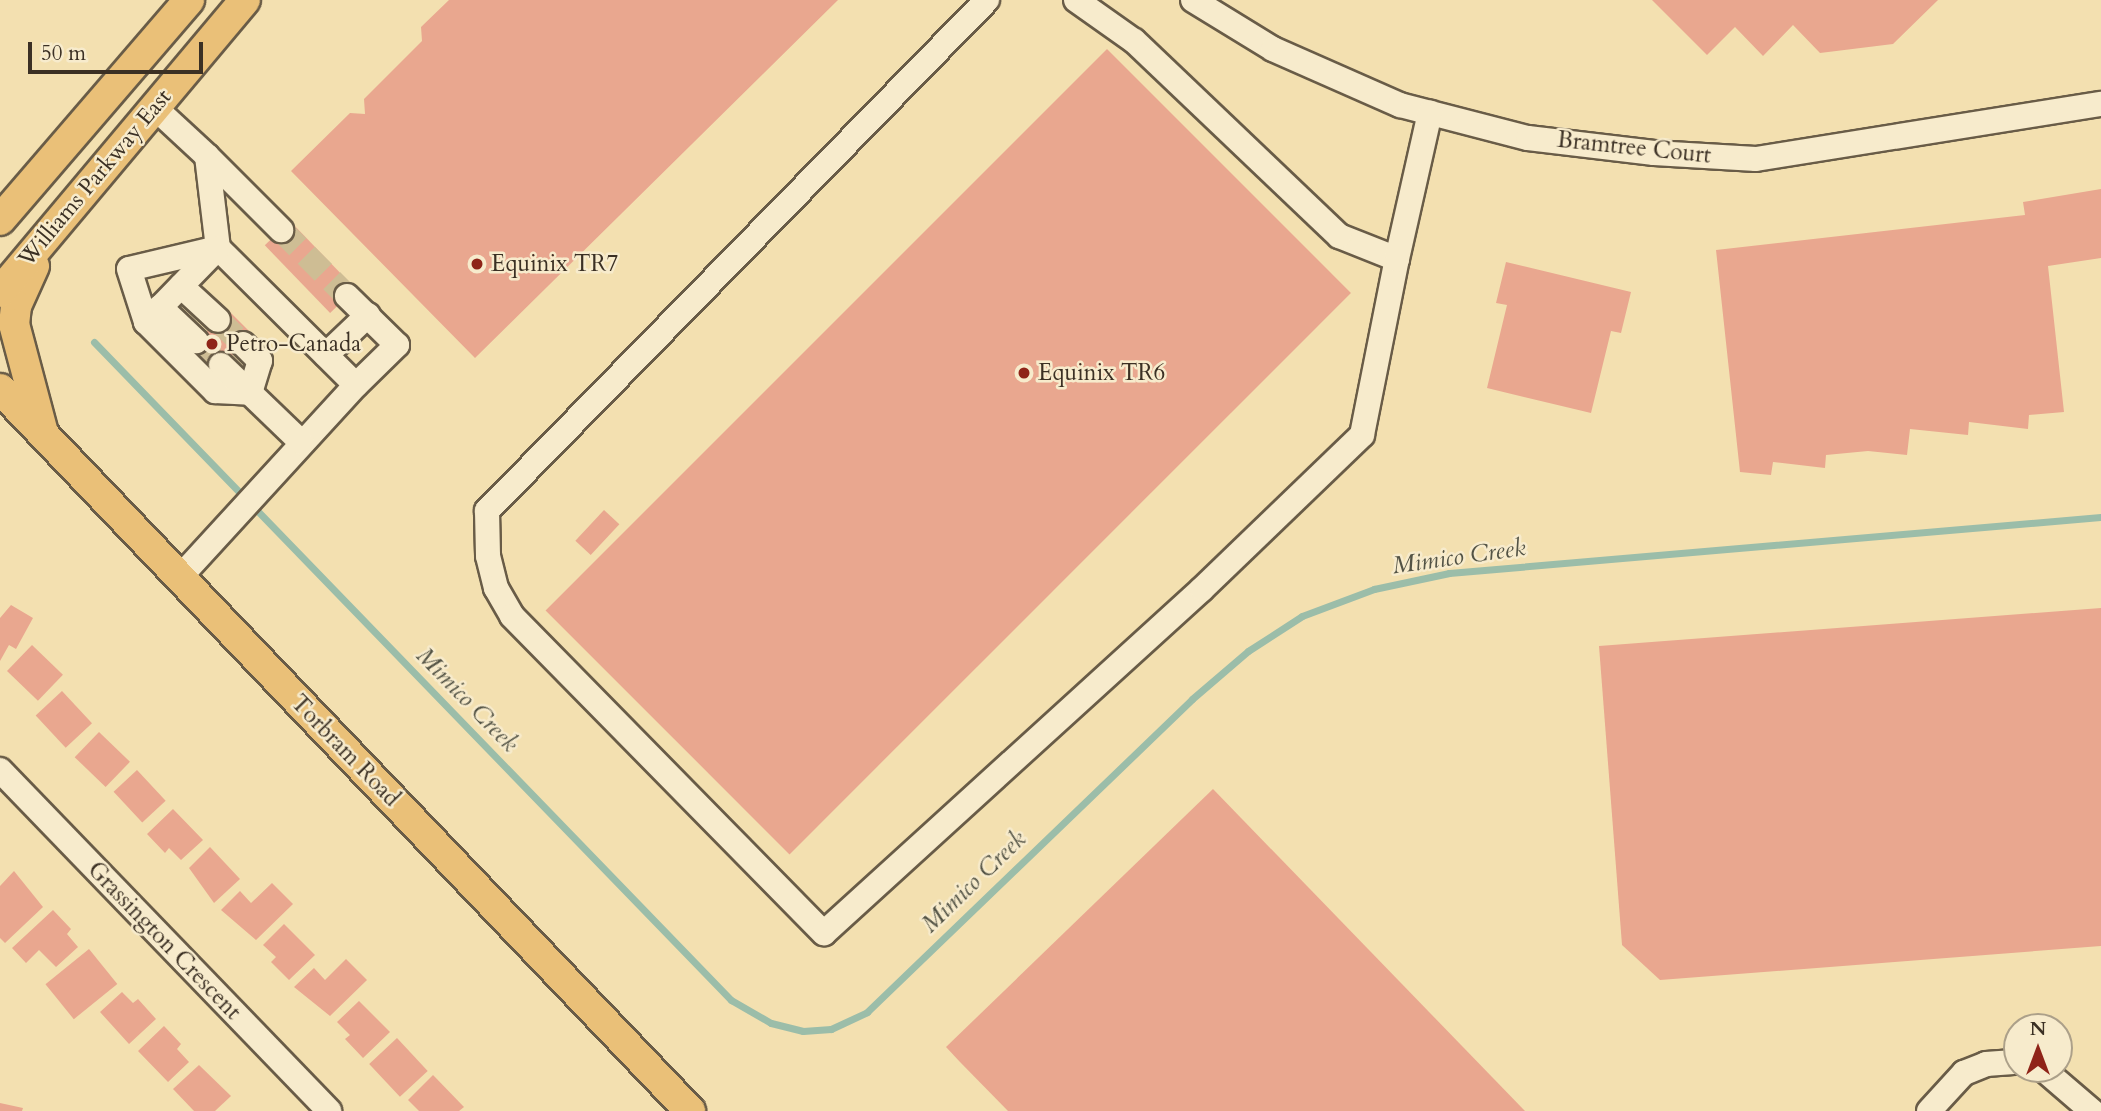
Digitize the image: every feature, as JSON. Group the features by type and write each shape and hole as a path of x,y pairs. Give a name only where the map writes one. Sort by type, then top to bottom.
{"main road":[{"name":"Williams Parkway East","path":"0,220 189,0"},
{"name":"Williams Parkway East","path":"0,292 245,0"},
{"path":"44,436 14,324 16,306 48,234"},
{"name":"Torbram Road","path":"0,389 690,1111"}],"street":[{"path":"987,0 487,511 488,556 496,588 512,616 824,933 1202,589 1362,435 1397,259 1430,113"},
{"path":"1076,0 1134,41 1339,236 1397,259"},
{"name":"Bramtree Court","path":"1193,0 1329,77 1430,113 1528,138 1756,159 2101,104"},
{"path":"154,107 281,230"},
{"path":"207,156 218,248 356,384"},
{"path":"153,314 218,248"},
{"path":"218,248 129,269 153,314 215,391 250,393"},
{"path":"181,286 218,320"},
{"path":"179,578 356,384 397,345 347,296"},
{"path":"153,314 195,341"},
{"path":"326,355 368,315"},
{"path":"243,344 260,361 250,393"},
{"path":"221,365 302,443"},
{"name":"Grassington Crescent","path":"0,771 329,1111"},
{"path":"1929,1111 1964,1073 1986,1064 2003,1063"},
{"path":"2059,1083 2092,1111"}],"building":[{"name":"Equinix TR7","path":"449,0 838,0 475,358 291,171 350,113 365,114 364,99 422,41 421,27"},
{"path":"1652,0 1938,0 1893,44 1820,53 1793,25 1763,56 1735,27 1707,55"},
{"name":"Equinix TR6","path":"1107,49 1351,293 790,854 546,610"},
{"path":"2101,189 2101,258 2048,266 2064,412 2029,415 2028,429 1969,422 1968,435 1910,429 1907,455 1868,451 1826,455 1825,468 1773,462 1771,475 1740,472 1716,250 2025,215 2023,202"},
{"path":"290,221 355,289 330,313 265,245"},
{"path":"1506,262 1631,292 1621,333 1611,331 1591,413 1487,388 1507,305 1496,303"},
{"path":"228,310 253,335 212,376 187,351"},
{"path":"604,510 619,524 591,555 575,541"},
{"path":"11,605 33,618 16,649 9,645 0,661 0,618"},
{"path":"2101,608 2101,946 1660,980 1622,945 1599,646"},
{"path":"32,645 63,675 38,701 7,671"},
{"path":"62,691 92,723 66,748 36,716"},
{"path":"99,732 130,762 106,787 75,757"},
{"path":"137,770 166,801 142,823 114,792"},
{"path":"1213,789 1525,1111 1008,1111 960,1062 946,1047"},
{"path":"173,809 203,840 181,860 169,848 165,853 147,834"},
{"path":"210,847 240,879 214,903 189,868"},
{"path":"14,871 43,907 5,943 0,938 0,886"},
{"path":"272,883 293,904 256,940 221,910 240,891 251,903"},
{"path":"53,910 71,929 67,934 78,947 56,967 39,950 26,963 12,948"},
{"path":"284,924 315,955 289,980 271,962 276,957 263,945"},
{"path":"89,949 117,984 74,1019 45,984"},
{"path":"346,959 367,980 330,1016 294,987 314,968 325,980"},
{"path":"122,992 133,1003 138,999 156,1019 129,1044 100,1012"},
{"path":"359,1001 390,1032 363,1058 345,1039 350,1035 337,1022"},
{"path":"164,1026 181,1044 177,1049 189,1062 168,1082 138,1051"},
{"path":"397,1038 428,1071 400,1097 369,1064"},
{"path":"199,1065 231,1096 215,1111 194,1111 173,1089"},
{"path":"433,1075 464,1107 459,1111 419,1111 408,1100"},
{"path":"0,1103 23,1108 22,1111 0,1111"}],"waterway":[{"name":"Mimico Creek","path":"94,342 731,1000 771,1023 803,1031 831,1029 867,1012 1192,699 1248,651 1302,616 1374,589 1449,573 2101,517"}],"tunnel":[{"path":"281,230 347,296"},
{"path":"218,320 243,344"},
{"path":"196,341 221,365"}],"place":[{"name":"Equinix TR7","path":"477,264"},
{"name":"Petro-Canada","path":"212,344"},
{"name":"Equinix TR6","path":"1024,373"}]}
